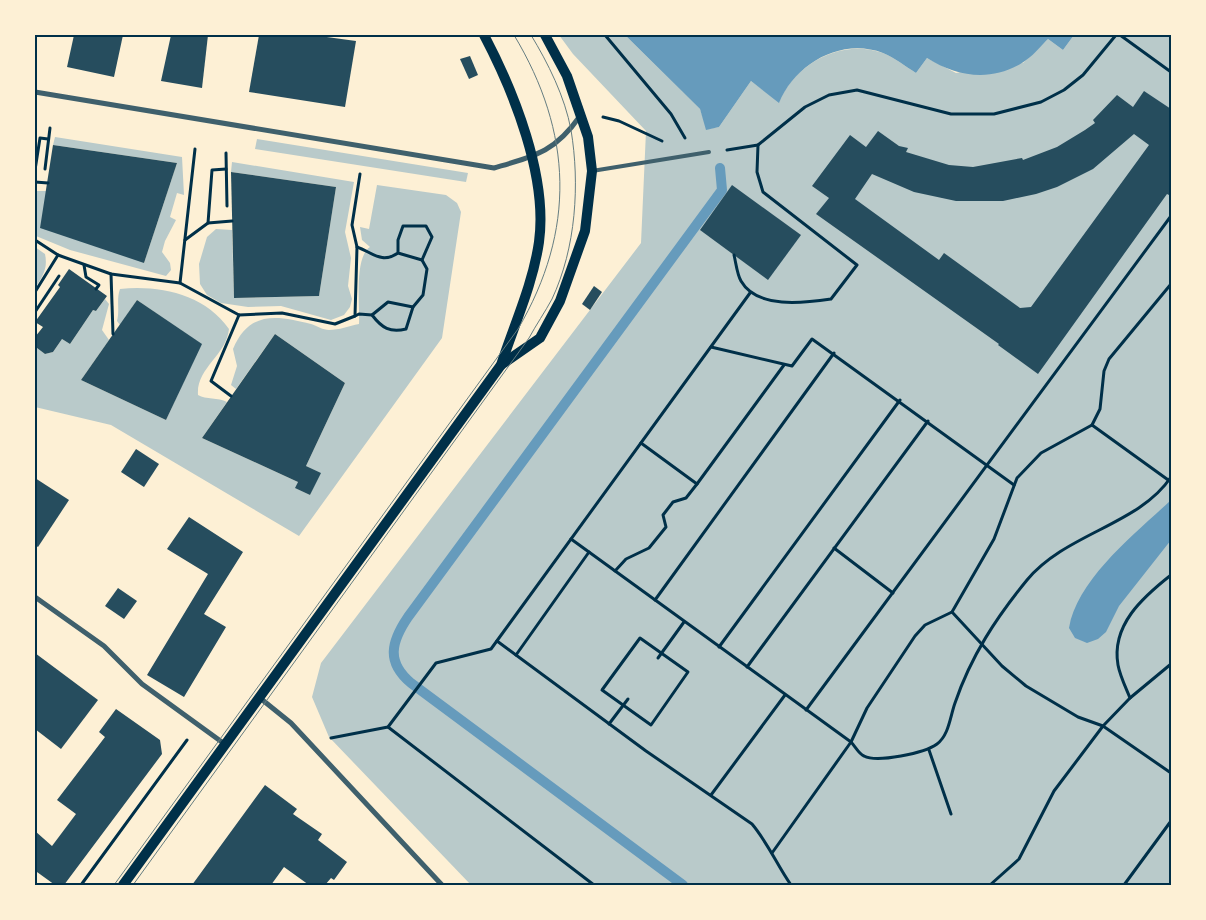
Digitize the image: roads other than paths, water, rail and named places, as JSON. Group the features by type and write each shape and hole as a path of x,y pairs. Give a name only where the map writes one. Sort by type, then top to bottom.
{"main road":[{"path":"124,885 501,365 531,276 539,241 540,196 524,126 484,35"},
{"path":"501,365 540,338 560,301 585,231 592,172 588,136 567,76 545,35"}],"street":[{"path":"35,92 494,168 530,157 565,137 581,114"},
{"path":"35,597 104,646 142,684 226,746"},
{"path":"260,698 308,741 442,885"}],"lane":[{"path":"592,172 709,152"}],"water":[{"path":"625,35 1074,35 1063,50 1048,39 1033,55 1022,63 998,73 986,75 962,73 927,58 916,73 883,53 867,49 851,49 836,52 821,57 796,76 786,89 779,103 751,81 719,127 706,130 700,109"},
{"path":"1171,500 1171,540 1119,606 1106,632 1098,639 1087,643 1075,638 1069,628 1074,610 1083,592 1125,542"}],"waterway":[{"path":"683,885 411,683 398,667 394,652 398,635 408,617 722,190 720,168"}],"tram line":[{"path":"114,885 518,329 537,292 550,255 558,218 560,182 556,145 548,108 533,72 514,35"},
{"path":"133,885 529,338 552,299 560,279 571,237 575,194 574,151 565,105 550,69 531,35"}]}
